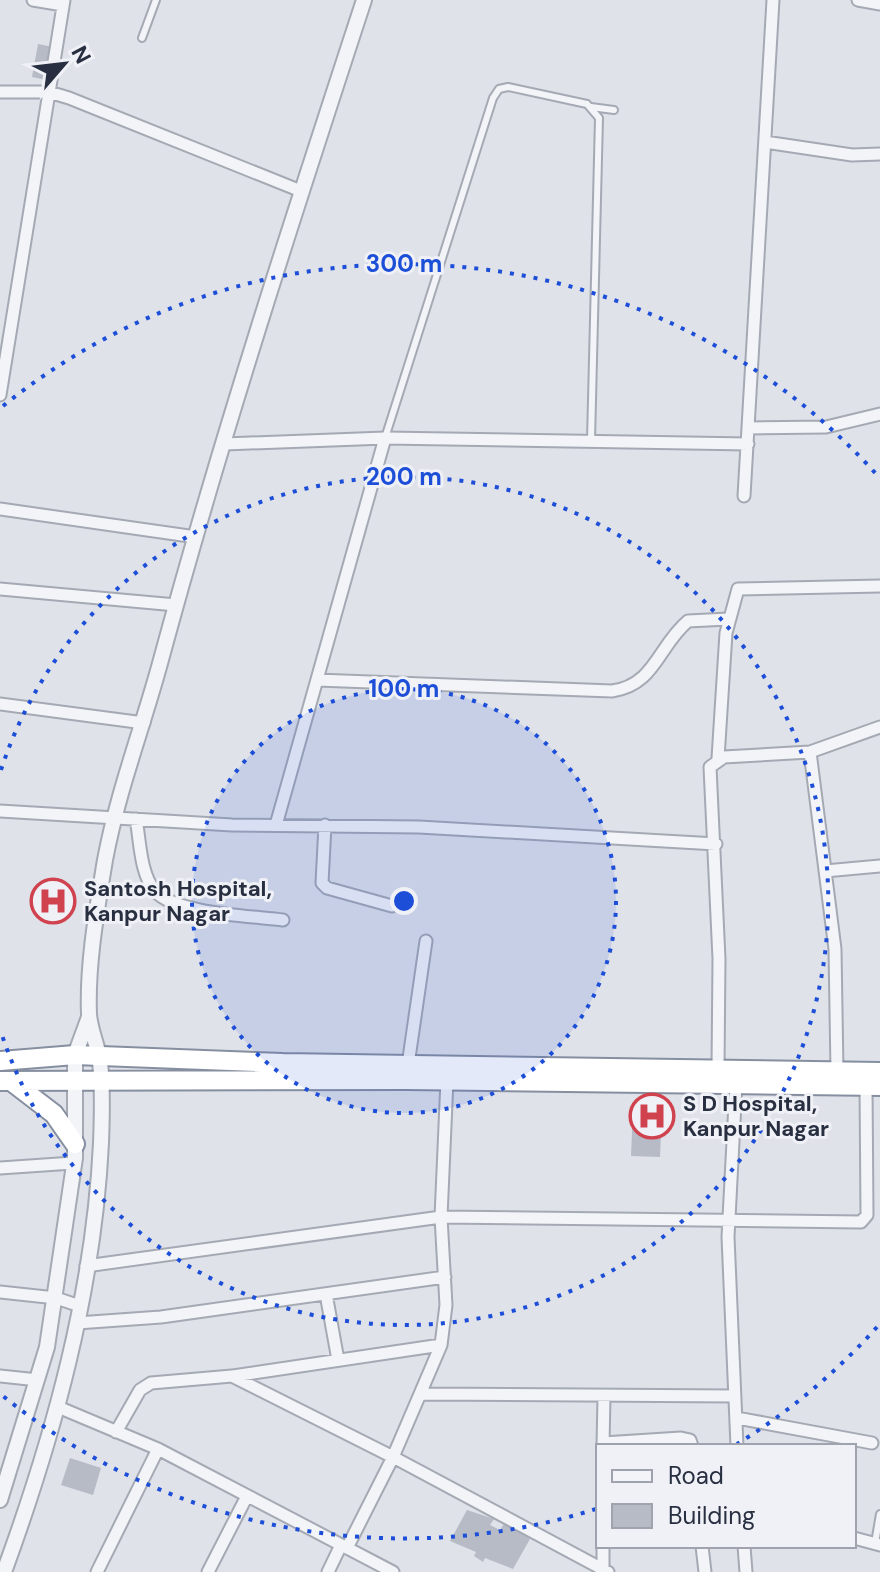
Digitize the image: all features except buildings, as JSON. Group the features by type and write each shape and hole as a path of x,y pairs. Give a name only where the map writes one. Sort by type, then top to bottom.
{"highway":[{"path":"0,1061 75,1055 408,1065 880,1072"},
{"path":"5,1081 102,1078 873,1086"},
{"path":"5,1081 54,1114 74,1153"}],"street":[{"path":"0,395 64,3 33,0"},
{"path":"0,1500 38,1380 56,1298 74,1153 75,1055 89,1017 99,896 113,816 144,723 196,537 301,191 364,0"},
{"path":"744,496 773,0"},
{"path":"858,0 880,4"},
{"path":"0,92 49,92 301,191"},
{"path":"765,142 852,155 880,154"},
{"path":"748,428 826,427 880,414"},
{"path":"224,444 385,438 748,444"},
{"path":"276,825 385,438"},
{"path":"0,509 196,537"},
{"path":"718,1068 716,844 710,767 718,758 728,619 738,589 880,586"},
{"path":"0,589 176,605"},
{"path":"317,680 612,691 633,686 647,676 688,621 728,619"},
{"path":"0,704 144,723"},
{"path":"718,758 810,752 880,727"},
{"path":"810,752 835,949 837,1071"},
{"path":"0,811 276,825 419,827 716,844"},
{"path":"136,819 146,872 155,892 186,907 283,920"},
{"path":"325,825 322,883 327,888 392,906"},
{"path":"825,871 880,866"},
{"path":"408,1065 426,941"},
{"path":"4,1572 7,1543 58,1407 80,1306 101,1144 102,1078 89,1017"},
{"path":"328,1572 393,1457 441,1345 445,1277 441,1217 447,1080"},
{"path":"736,1084 729,1220 737,1444"},
{"path":"86,1266 441,1217 729,1220 771,1224 864,1221 867,1215 873,1086"},
{"path":"0,1168 74,1153"},
{"path":"77,1323 131,1320 445,1277"},
{"path":"0,1292 56,1298 80,1306"},
{"path":"326,1294 338,1360"},
{"path":"116,1432 140,1390 151,1383 232,1376 441,1345"},
{"path":"0,1376 38,1380"},
{"path":"232,1376 393,1457 606,1571"},
{"path":"420,1394 735,1396"},
{"path":"604,1396 603,1444 681,1438 690,1440 691,1444"},
{"path":"58,1407 158,1449 393,1572"},
{"path":"737,1418 872,1443"},
{"path":"97,1572 158,1449"},
{"path":"208,1572 247,1496"},
{"path":"856,1539 877,1544"},
{"path":"603,1548 606,1571"},
{"path":"702,1548 705,1572"},
{"path":"744,1548 746,1572"}],"lane":[{"path":"142,38 156,0"},
{"path":"385,438 495,92 508,87 614,110"},
{"path":"591,107 599,118 600,137 591,440"},
{"path":"877,1544 880,1514"}],"place":[{"name":"Santosh Hospital, Kanpur Nagar","path":"53,901"},
{"name":"S D Hospital, Kanpur Nagar","path":"652,1116"}]}
